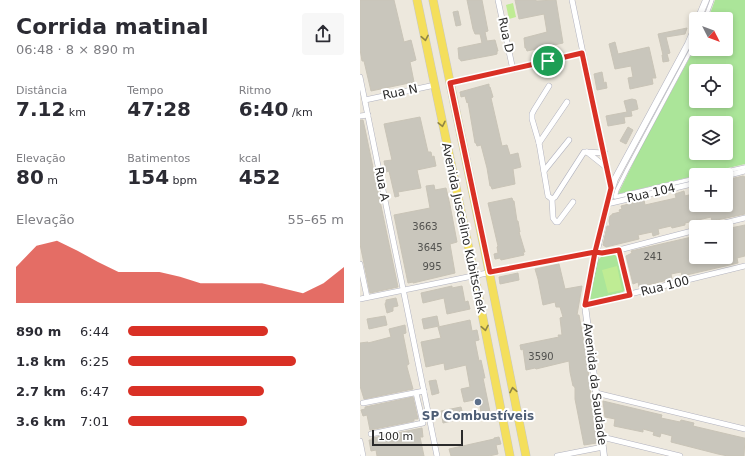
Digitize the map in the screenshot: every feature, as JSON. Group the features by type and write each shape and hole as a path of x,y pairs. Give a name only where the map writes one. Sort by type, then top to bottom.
{"main road":[{"name":"Avenida Juscelino Kubitschek","path":"418,0 510,456"},
{"name":"Avenida Juscelino Kubitschek","path":"433,0 490,272 526,456"}],"street":[{"name":"Rua D","path":"498,0 513,70"},
{"path":"572,0 611,188"},
{"path":"701,12 706,0"},
{"path":"708,12 712,0"},
{"name":"Avenida da Saudade","path":"604,456 585,305 595,252 611,188 689,42"},
{"path":"450,83 513,70 582,53"},
{"path":"689,54 627,170 615,197 689,180"},
{"name":"Rua A","path":"360,77 437,456"},
{"name":"Rua N","path":"365,100 434,85"},
{"path":"549,86 532,114 532,119 539,143 548,196 552,199 552,218 558,222 573,202"},
{"path":"539,143 567,102"},
{"path":"360,116 368,115"},
{"path":"544,170 569,140"},
{"path":"552,199 555,197 582,154 586,152 604,153"},
{"path":"586,152 607,168"},
{"path":"733,170 745,167"},
{"path":"733,174 745,171"},
{"name":"Rua 104","path":"606,204 689,185"},
{"path":"733,221 745,218"},
{"path":"360,299 595,252 602,253 619,250 689,232"},
{"path":"619,250 630,295"},
{"path":"360,264 367,298"},
{"name":"Rua 100","path":"585,305 745,266"},
{"path":"363,403 424,391"},
{"path":"371,434 422,423 416,393"},
{"path":"596,393 745,429"},
{"path":"602,438 680,456"},
{"path":"360,442 363,456"},
{"path":"557,456 603,447"}],"green space":[{"path":"715,0 745,0 745,164 728,168 689,168 689,177 618,194 639,151 691,56 733,56 733,12 711,12"},
{"path":"513,3 516,17 509,19 506,5"},
{"path":"613,254 618,257 626,289 623,292 591,300 588,298 597,261 601,257"},
{"path":"617,266 622,290 608,293 602,270"}],"building":[{"path":"360,0 394,0 404,42 411,40 416,60 410,62 414,82 371,91 360,49"},
{"path":"467,0 482,0 488,31 485,32 487,41 495,40 498,51 497,54 461,61 459,59 458,48 482,43 480,34 475,34 473,29"},
{"path":"515,0 556,0 563,43 527,51 525,48 524,38 547,32 544,14 519,19"},
{"path":"458,11 461,25 456,26 453,12"},
{"path":"687,28 685,34 666,37 670,53 667,54 669,61 663,62 663,55 658,34"},
{"path":"615,42 618,54 649,47 656,78 652,78 653,84 630,89 628,78 633,77 631,66 615,69 609,44"},
{"path":"602,72 604,83 606,82 607,88 597,90 594,74"},
{"path":"489,84 493,97 491,98 502,146 507,145 510,155 518,153 521,167 513,169 515,184 492,189 490,186 481,145 477,146 475,143 468,102 467,103 465,96 461,97 460,92"},
{"path":"632,99 636,100 638,109 631,111 632,116 624,117 625,123 608,126 606,116 627,112 624,101"},
{"path":"420,117 428,152 431,152 432,157 434,156 436,166 417,170 421,188 398,192 399,196 395,197 389,171 386,172 384,161 392,160 384,124"},
{"path":"360,120 363,120 398,287 370,293 360,244"},
{"path":"628,127 633,130 626,144 620,141"},
{"path":"743,176 745,177 745,214 717,220 712,220 711,217 698,220 689,220 689,222 685,223 685,225 658,229 659,234 653,236 652,232 638,235 639,239 606,247 603,245 607,226 610,226 610,216 620,212 619,210 622,209 621,206 644,200 645,205 676,198 675,194 684,191 685,196 689,195 689,212 733,212 733,178"},
{"path":"434,185 435,190 446,188 457,242 450,244 455,273 408,283 394,215 430,208 426,186"},
{"path":"512,198 514,201 519,232 525,252 523,252 524,255 501,260 500,258 495,259 494,254 498,253 498,246 488,203"},
{"path":"745,225 745,256 737,258 738,263 682,276 681,272 671,274 672,279 639,287 638,282 633,284 626,256 632,253 631,251 689,238 689,264 733,264 733,228"},
{"path":"559,264 565,289 582,286 577,315 579,315 586,354 597,443 584,445 569,361 526,370 523,349 521,350 520,345 559,337 558,335 562,335 560,318 563,317 560,307 556,307 555,302 543,305 535,269"},
{"path":"518,273 519,280 500,284 499,277"},
{"path":"452,286 452,288 462,286 465,302 468,301 470,309 447,314 444,298 423,303 421,293"},
{"path":"396,298 398,306 393,307 393,311 387,313 385,304 386,300"},
{"path":"385,316 387,325 369,329 367,319"},
{"path":"437,316 439,326 424,329 422,319"},
{"path":"470,320 472,331 477,330 479,340 475,341 479,361 481,360 485,378 483,378 490,412 481,413 479,399 464,402 461,389 470,387 466,365 445,370 444,363 426,367 421,342 441,338 438,327"},
{"path":"405,325 406,333 403,334 409,364 407,367 413,389 364,399 360,386 360,343 368,343 391,337 389,329"},
{"path":"436,380 439,393 432,395 429,381"},
{"path":"413,397 418,419 370,430 367,415 363,416 361,410 365,409 365,407"},
{"path":"603,401 662,415 661,418 694,423 693,426 745,438 744,456 728,456 718,454 671,442 672,436 661,433 660,437 653,435 654,432 643,429 643,432 614,426 615,419 605,417"},
{"path":"461,407 464,418 443,423 441,411"},
{"path":"422,428 423,437 420,437 424,456 377,456 376,450 371,451 369,440 372,440 372,438"},
{"path":"499,437 501,444 496,445 498,454 489,456 451,456 449,449"}],"place":[{"name":"SP Combustíveis","path":"478,402"}],"route":[{"path":"548,61 450,83 490,272 595,252 585,305 630,295 619,250 602,253 595,252 611,188 598,121 582,53 548,61"}]}
